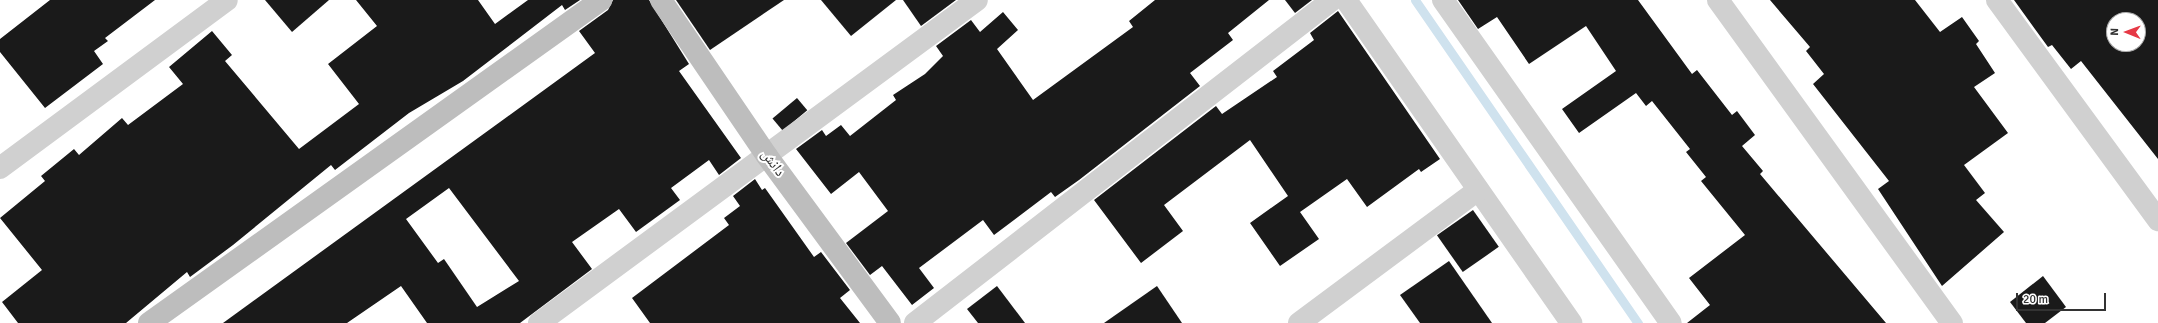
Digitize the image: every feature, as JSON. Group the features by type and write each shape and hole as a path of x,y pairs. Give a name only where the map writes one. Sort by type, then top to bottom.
{"street":[{"path":"0,168 227,0"},
{"path":"149,323 601,0"},
{"name":"دانش","path":"661,0 767,156 890,323"},
{"path":"539,323 977,0"},
{"path":"915,323 1332,0"},
{"path":"1346,0 1571,323"},
{"path":"1443,0 1670,323"},
{"path":"1718,0 1952,323"},
{"path":"1997,0 2158,220"},
{"path":"1299,323 1478,190"}],"building":[{"path":"50,0 155,0 105,38 108,41 94,51 103,64 45,108 0,52 0,39"},
{"path":"265,0 329,0 292,32"},
{"path":"356,0 478,0 495,24 528,0 580,0 565,10 562,5 463,81 409,113 335,170 331,165 233,245 190,277 187,272 126,323 18,323 2,302 42,270 0,218 45,181 41,176 74,149 79,155 122,118 128,125 183,84 169,67 212,31 232,55 225,61 299,149 359,104 328,64 377,26"},
{"path":"613,0 649,0 689,64 679,71 741,158 719,175 709,160 671,188 680,200 636,232 619,209 572,242 592,269 520,323 427,323 401,286 347,323 223,323 595,53 579,31 608,10","holes":["449,188 519,281 477,307 444,259 438,263 406,219"]},
{"path":"676,0 784,0 710,50"},
{"path":"821,0 896,0 851,36"},
{"path":"903,0 956,0 921,26"},
{"path":"1155,0 1269,0 1228,33 1233,40 1190,73 1200,86 1079,180 1055,197 1051,192 994,235 983,220 919,268 934,288 912,305 882,266 870,275 846,243 888,211 859,172 831,194 796,149 822,130 826,136 841,125 850,136 896,100 893,95 925,74 943,56 936,46 971,20 980,32 1003,12 1018,30 997,49 1033,100 1133,27 1129,21"},
{"path":"1285,0 1312,0 1295,13"},
{"path":"1458,0 1638,0 1692,74 1697,70 1732,115 1737,111 1755,135 1742,146 1763,171 1760,174 1886,323 1687,323 1710,305 1689,278 1745,235 1701,181 1706,177 1686,152 1690,149 1652,101 1646,106 1636,93 1579,133 1562,109 1616,71 1586,26 1529,64 1497,17 1478,29"},
{"path":"1770,0 1915,0 1940,32 1962,17 1979,41 1976,44 1995,73 1974,87 2008,133 1964,165 1985,193 1976,200 2004,232 1942,286 1878,189 1889,181 1813,84 1824,74 1806,51 1810,47"},
{"path":"2014,0 2158,0 2158,159 2081,61 2071,69 2052,45 2048,47"},
{"path":"1338,11 1440,159 1421,172 1419,169 1367,207 1347,179 1300,212 1319,239 1280,266 1250,223 1288,196 1250,140 1164,205 1183,231 1141,263 1094,200 1216,106 1222,114 1277,77 1273,71 1314,40 1310,33"},
{"path":"797,98 807,110 783,131 772,119"},
{"path":"755,179 762,190 765,188 814,257 821,252 850,290 840,298 860,323 650,323 632,298 729,225 724,218 740,206 733,196"},
{"path":"1473,210 1499,247 1463,272 1437,235"},
{"path":"1449,261 1492,323 1420,323 1400,295"},
{"path":"2043,276 2066,307 2045,323 2026,323 2010,302"},
{"path":"997,286 1025,323 978,323 967,309"},
{"path":"1157,286 1182,323 1104,323"}],"waterway":[{"path":"1415,0 1638,323"}]}
